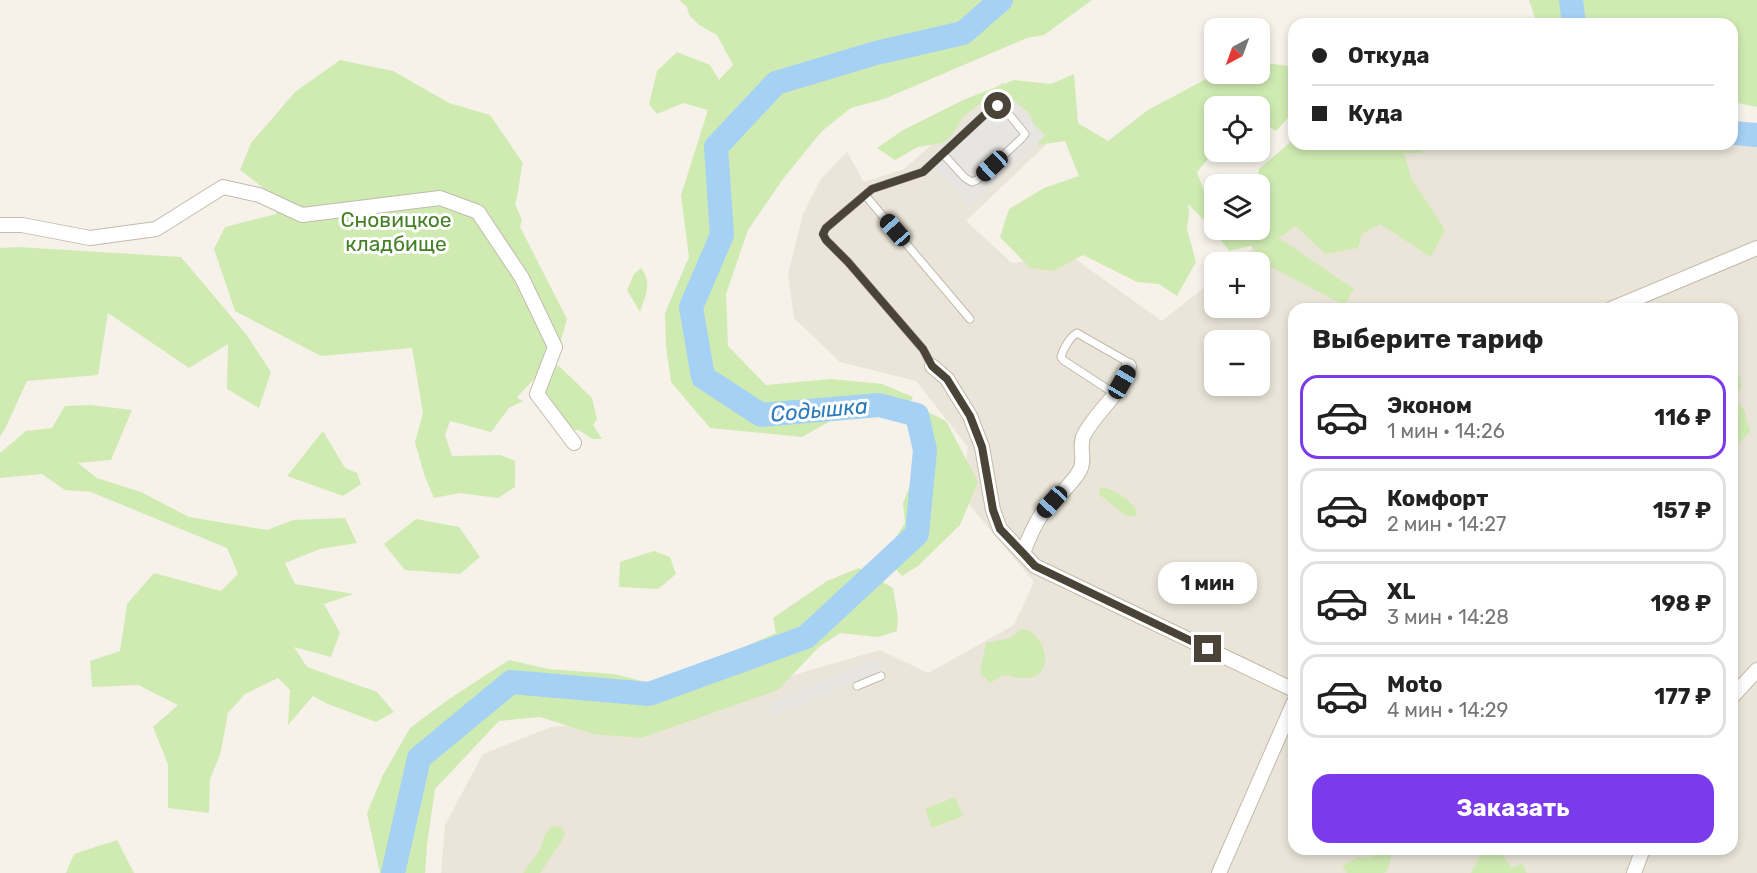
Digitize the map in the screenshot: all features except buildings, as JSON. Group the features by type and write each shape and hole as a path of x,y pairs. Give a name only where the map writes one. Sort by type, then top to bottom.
{"street":[{"path":"0,225 22,225 90,238 156,229 223,187 259,195 302,215 440,198 478,212 522,278 555,347 537,394 574,443"},
{"path":"1625,303 1757,248"},
{"path":"932,366 947,379 970,416 982,447 993,510 1000,529 1035,566 1288,687"},
{"path":"1023,553 1041,515 1080,470 1083,458 1080,446 1084,434 1115,393 1129,366"},
{"path":"1738,691 1757,670"},
{"path":"1219,873 1288,716"},
{"path":"1634,873 1641,855"}],"lane":[{"path":"932,366 923,349 823,234 826,228 872,189 923,172 993,107 1004,108 1025,134 977,180 972,182 943,154"},
{"path":"865,195 970,319"},
{"path":"1115,393 1064,360 1061,357 1062,352 1077,333 1126,361 1129,366"},
{"path":"857,686 881,676"}],"shaded area":[{"path":"1003,82 1054,137 966,221 1012,263 1071,256 1162,321 1204,288 1204,318 1270,318 1270,252 1248,252 1263,240 1270,240 1270,234 1332,185 1393,150 1738,150 1738,146 1757,146 1757,873 441,873 445,825 483,754 551,727 683,717 797,674 880,650 928,673 1014,625 1034,582 962,496 968,447 916,381 840,362 794,318 788,274 803,214 821,179 847,152 864,182 904,169"},
{"path":"1002,89 1045,136 969,206 926,159"},
{"path":"877,658 882,670 773,717 768,704"}],"green space":[{"path":"679,0 1092,0 1044,35 1027,38 884,99 851,108 822,131 783,179 748,230 726,294 728,346 766,385 831,379 882,384 913,397 908,407 876,395 802,437 710,428 671,382 666,346 665,313 689,257 681,195 708,110 683,103 657,114 649,104 657,71 677,52 710,65 719,80 733,65 717,35 699,25 689,15 687,7"},
{"path":"1529,0 1757,0 1757,107 1738,103 1738,18 1535,18"},
{"name":"Сновицкое кладбище","path":"340,60 393,71 449,103 490,115 523,163 515,204 522,220 520,227 567,319 557,355 519,395 517,398 523,401 509,408 491,432 450,421 445,435 452,456 500,455 515,461 515,487 498,498 460,493 434,498 415,442 423,413 412,348 321,356 235,311 214,249 225,227 276,214 283,203 240,170 251,143 295,92"},
{"path":"1270,63 1288,66 1288,118 1276,131 1270,128 1270,96 1204,96 1205,162 1197,172 1204,191 1204,220 1188,204 1187,229 1196,262 1177,296 1159,284 1137,282 1083,255 1053,271 1030,268 1000,237 1009,209 1044,188 1079,176 1065,141 1038,145 1031,115 1000,88 963,117 948,142 918,147 895,160 877,148 903,130 963,100 1014,80 1051,84 1074,74 1078,123 1108,141 1148,110 1204,80 1204,84 1270,84"},
{"path":"1288,144 1288,150 1423,150 1422,153 1404,153 1411,178 1445,230 1431,257 1380,224 1362,234 1358,248 1325,254 1296,226 1279,238 1354,289 1345,303 1340,303 1270,267 1270,252 1256,252 1251,246 1229,251 1221,240 1270,240 1270,174 1258,174 1259,169 1270,162"},
{"path":"18,247 181,257 246,334 271,372 259,408 227,389 228,344 189,368 108,313 98,375 27,381 0,437 0,248"},
{"path":"641,268 645,273 647,284 640,312 627,290 634,274"},
{"path":"558,365 592,398 597,419 593,425 602,439 592,439 579,430 571,430 540,397 544,378"},
{"path":"1738,376 1740,376 1741,387 1738,392"},
{"path":"1738,403 1744,409 1750,432 1738,444"},
{"path":"90,405 132,410 111,460 78,463 97,478 141,492 189,517 267,530 293,520 345,518 357,543 320,549 285,563 295,584 353,594 324,604 340,633 331,657 294,647 307,667 377,692 394,712 376,722 313,696 288,725 290,690 278,678 245,694 228,713 220,755 210,779 209,813 168,808 168,764 153,727 178,705 138,685 92,687 90,661 120,651 127,604 154,573 221,591 238,574 227,548 91,492 65,490 42,474 0,478 0,453 26,431 52,428 65,406"},
{"path":"922,409 946,421 978,482 960,525 918,566 902,576 884,556 905,523 903,503 913,478"},
{"path":"323,431 345,468 357,473 361,484 343,496 287,476"},
{"path":"1100,487 1122,496 1135,508 1137,513 1134,516 1126,516 1099,494"},
{"path":"416,519 459,527 480,557 460,574 405,570 384,544"},
{"path":"654,551 670,557 676,574 658,589 619,587 620,562"},
{"path":"859,568 893,588 898,617 897,631 878,637 840,633 819,647 778,690 641,738 593,734 540,717 499,721 435,789 425,873 380,873 367,813 383,775 410,728 449,699 509,660 548,669 614,674 650,683 719,658 776,633 773,618 827,581"},
{"path":"1022,629 1030,632 1042,645 1045,662 1042,670 1027,678 1003,675 990,683 980,673 986,643 1010,638"},
{"path":"955,797 963,816 932,828 925,809"},
{"path":"560,826 565,833 540,873 523,873 540,850 545,834 552,827"},
{"path":"117,840 134,873 66,873 74,854"},
{"path":"1378,855 1391,857 1384,873 1347,873 1342,866 1358,857 1368,858"},
{"path":"1502,855 1512,868 1522,863 1527,873 1471,873 1480,856"}],"waterway":[{"name":"Содышка","path":"393,873 419,758 511,682 649,694 806,637 917,534 925,450 917,415 879,405 761,415 703,377 691,307 722,235 716,147 776,83 876,53 963,33 1001,0"},
{"name":"Содышка","path":"1571,0 1573,18"},
{"name":"Содышка","path":"1738,133 1757,135"}],"route":[{"path":"998,106 993,107 923,172 872,189 826,228 823,234 923,349 932,366 947,379 959,396 970,416 982,447 993,510 1000,529 1011,541 1035,566 1208,649"}]}
